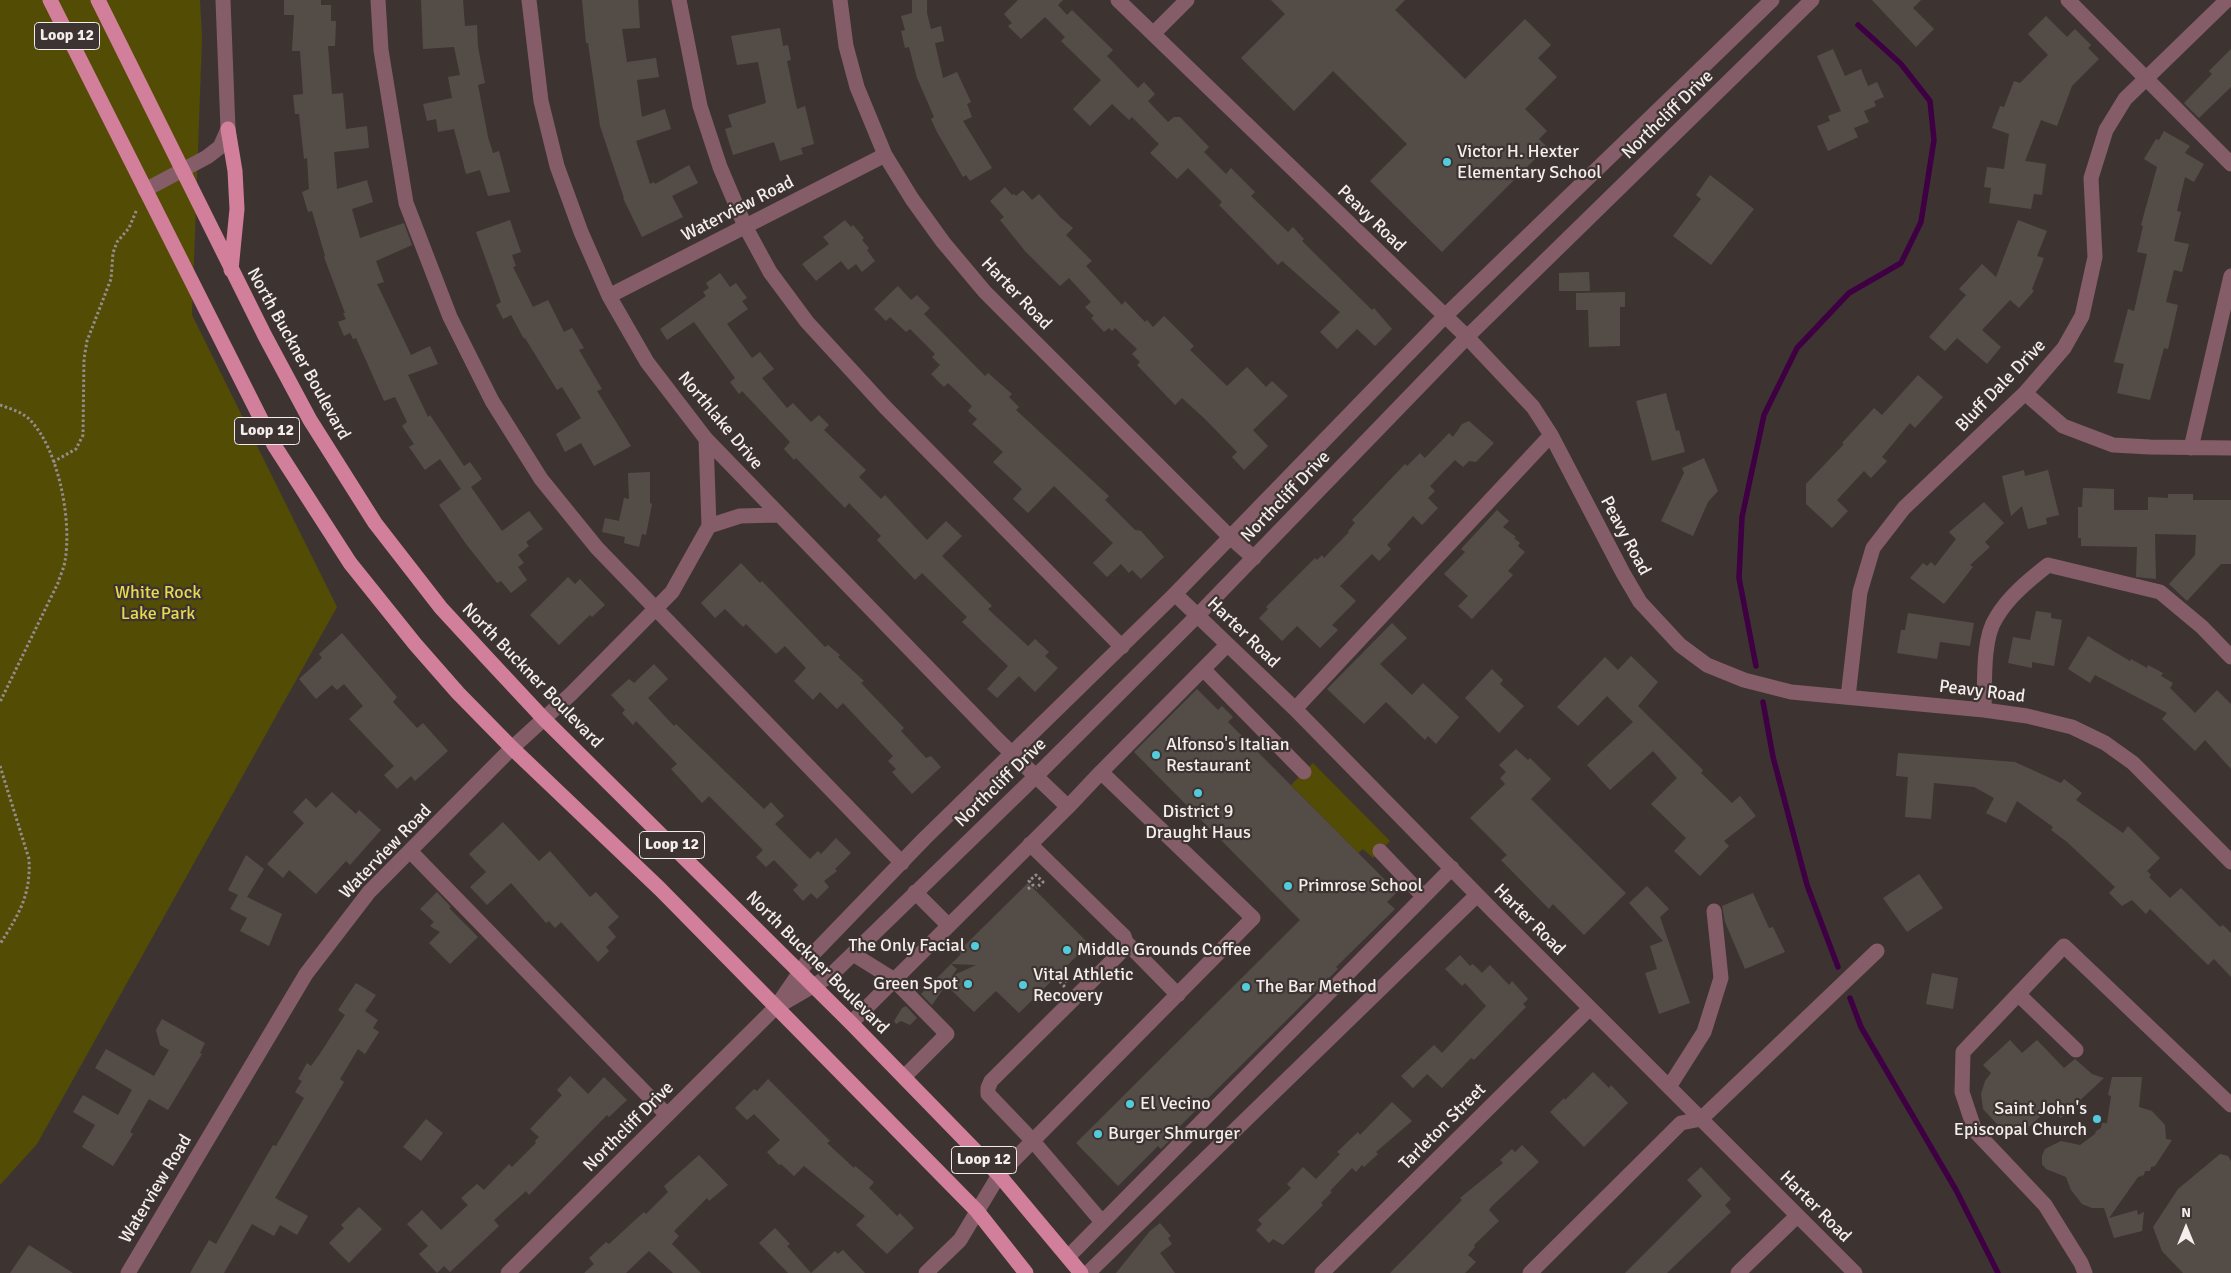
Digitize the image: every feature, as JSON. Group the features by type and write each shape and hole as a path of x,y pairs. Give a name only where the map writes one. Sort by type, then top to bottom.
{"main road":[{"name":"Loop 12","path":"50,0 274,446 350,563 415,644 512,748 660,890 977,1211 1026,1273"},
{"name":"North Buckner Boulevard","path":"98,0 231,270 310,420 375,523 441,608 544,718 851,1023 999,1175 1069,1256 1081,1273"},
{"path":"228,129 235,170 237,209 231,270"}],"street":[{"path":"145,190 208,157 220,146 228,129 223,0"},
{"path":"378,0 381,50 406,203 450,317 492,401 541,479 597,548 902,863"},
{"name":"Northlake Drive","path":"529,0 541,101 557,166 581,232 609,296 647,362 706,439 1012,754 1068,807"},
{"path":"679,0 700,106 720,167 745,226 770,272 807,322 885,407 1122,647"},
{"name":"Harter Road","path":"840,0 846,46 857,87 885,155 912,199 943,242 985,292 1230,537 1254,558"},
{"name":"Peavy Road","path":"1118,0 1467,337 1533,407 1551,435 1640,602 1680,645 1707,665 1744,680 1791,692 1984,710 2027,716 2072,727 2105,743 2133,763 2231,862"},
{"path":"1153,34 1187,0"},
{"name":"Northcliff Drive","path":"508,1273 776,1007 811,956 925,838 1175,594 1445,316 1772,0"},
{"name":"Northcliff Drive","path":"776,1007 830,976 853,954 1198,616 1467,337 1812,0"},
{"path":"2068,0 2231,164"},
{"name":"Bluff Dale Drive","path":"1848,697 1860,592 1873,548 1904,508 2026,393 2064,348 2082,316 2096,257 2091,178 2106,130 2125,99 2227,0"},
{"name":"Waterview Road","path":"609,296 885,155"},
{"path":"2191,448 2231,276"},
{"path":"2026,393 2063,426 2113,445 2231,448"},
{"path":"1294,709 1551,435"},
{"path":"706,439 709,526 740,516 778,515"},
{"name":"Waterview Road","path":"128,1273 306,974 369,892 512,748 657,609 672,592 709,526"},
{"path":"1984,710 1985,654 1995,619 2028,581 2048,565 2160,592 2202,627 2231,657"},
{"name":"Harter Road","path":"1175,594 1294,709 1855,1273"},
{"path":"851,1023 893,979 1068,807 1227,645"},
{"path":"1204,669 1304,772"},
{"path":"926,1273 960,1240 999,1175 1253,918 1101,772"},
{"path":"1030,844 1124,936 1126,942 1178,995"},
{"path":"410,851 667,1115"},
{"path":"1380,851 1423,896"},
{"path":"1069,1256 1452,868"},
{"path":"916,892 948,925"},
{"path":"1088,1273 1478,895"},
{"path":"1669,1087 1704,1032 1721,978 1719,944 1714,911"},
{"path":"1102,1222 1032,1140 988,1094 988,1088 990,1081 1124,949 1126,942"},
{"path":"2085,1273 2081,1263 2046,1205 1975,1130 1962,1092 1963,1052 2064,946 2231,1105"},
{"path":"1530,1273 1681,1123 1701,1119 1877,951"},
{"path":"853,954 893,979 947,1034 904,1077"},
{"path":"2018,994 2076,1050"},
{"name":"Tarleton Street","path":"1322,1273 1590,1008"},
{"path":"1738,1273 1797,1216"}],"path":[{"path":"53,462 76,449 83,435 84,359 87,341 111,279 113,253 117,242 129,228 145,190"},
{"path":"0,405 14,410 30,420 41,436 53,462 60,484 66,516 67,538 65,562 58,583 0,702"},
{"path":"0,766 29,859 30,873 29,888 20,912 0,944"},
{"path":"1028,889 1033,885 1030,881 1036,875 1043,882 1036,888"},
{"path":"1056,970 1061,975"}],"green space":[{"name":"White Rock Lake Park","path":"0,0 200,0 202,39 192,315 337,607 37,1144 0,1185"},
{"path":"1313,763 1390,841 1373,858 1363,849 1358,853 1291,785"}],"building":[{"path":"284,0 321,0 321,5 331,5 331,21 336,21 335,46 328,46 332,94 343,93 346,129 367,126 369,148 334,152 337,189 367,180 373,202 352,209 360,238 404,223 412,245 376,261 384,282 377,284 411,355 430,346 438,364 408,375 428,417 430,415 464,466 470,462 482,479 471,487 502,531 529,511 543,529 526,542 529,546 518,555 524,563 518,567 527,580 511,593 501,581 497,583 466,544 439,505 461,489 440,459 425,470 409,447 414,444 402,426 407,422 395,397 384,401 356,338 353,339 350,333 344,336 338,322 346,319 343,313 345,313 324,257 312,211 308,212 302,192 309,189 307,158 304,159 299,114 295,114 293,95 303,94 300,51 292,51 294,15 284,15"},
{"path":"421,0 463,0 465,26 477,25 478,47 485,83 478,85 488,137 493,153 499,151 510,192 488,196 480,170 466,174 454,129 438,132 436,119 427,121 423,104 452,98 448,77 460,75 454,47 423,49"},
{"path":"582,0 638,0 640,28 622,29 627,62 656,58 659,77 637,80 642,117 665,109 671,129 636,141 650,184 654,182 655,184 689,165 698,183 672,196 683,217 642,237 623,198 600,126 588,43 586,43"},
{"path":"912,0 927,0 927,13 931,29 941,26 944,41 935,43 943,78 957,72 971,102 967,104 972,117 963,121 992,168 970,181 966,175 963,177 937,132 931,119 934,117 917,78 909,47 905,48 901,31 905,30 901,16 912,13"},
{"path":"1018,0 1063,0 1058,5 1067,15 1072,10 1113,50 1107,56 1138,88 1144,82 1155,94 1148,101 1168,122 1174,117 1180,117 1209,147 1204,152 1226,174 1231,168 1255,192 1251,196 1288,232 1293,227 1304,239 1302,241 1372,310 1374,308 1392,329 1375,346 1357,329 1337,349 1320,332 1340,312 1282,261 1278,265 1219,205 1222,202 1188,168 1177,179 1150,153 1159,144 1132,117 1129,120 1112,104 1090,126 1073,109 1101,80 1061,41 1065,37 1045,17 1021,39 1008,26 1012,23 1004,14"},
{"path":"1271,0 1405,0 1395,10 1465,79 1525,19 1551,45 1538,58 1557,77 1525,109 1547,131 1539,139 1547,147 1442,252 1370,181 1407,144 1333,71 1294,111 1241,58 1285,14"},
{"path":"1872,0 1921,0 1913,8 1934,29 1916,47"},
{"path":"2046,16 2067,37 2075,29 2091,45 2088,48 2099,59 2072,86 2057,126 2041,120 2025,161 2046,164 2042,195 2034,194 2031,209 1989,203 1991,188 1984,187 1987,167 2004,169 2009,134 1992,128 2000,106 2004,107 2014,81 2020,83 2048,55 2028,34"},
{"path":"780,28 783,46 788,45 791,60 787,61 797,109 805,106 814,144 801,148 803,154 780,161 774,142 733,155 725,129 732,127 728,115 766,103 758,62 737,65 731,36"},
{"path":"1833,49 1845,76 1861,69 1868,86 1877,82 1884,97 1874,101 1876,106 1864,111 1869,122 1854,128 1858,137 1828,151 1817,126 1830,121 1828,116 1841,111 1817,56"},
{"path":"2231,49 2231,87 2199,118 2184,103 2212,74 2209,71"},
{"path":"2164,131 2190,146 2185,153 2204,164 2194,182 2185,177 2177,211 2181,212 2174,241 2189,244 2182,272 2174,270 2166,302 2178,305 2168,349 2164,348 2150,400 2117,393 2124,364 2114,362 2128,309 2134,311 2147,254 2137,252 2143,226 2141,225 2157,167 2144,159 2156,139 2159,140"},
{"path":"1710,175 1754,209 1711,265 1673,236 1701,199 1696,195"},
{"path":"1005,187 1012,195 1016,196 1023,190 1032,200 1039,194 1073,228 1066,235 1092,261 1086,266 1122,305 1125,301 1145,322 1147,320 1153,327 1164,316 1194,346 1190,350 1227,386 1247,367 1266,387 1272,381 1288,396 1253,430 1268,446 1244,470 1232,457 1237,452 1205,419 1182,398 1175,405 1137,365 1140,362 1132,354 1137,349 1115,328 1112,331 1109,328 1104,332 1091,318 1094,316 1085,307 1091,302 1069,278 1060,286 1025,251 1000,220 1004,217 990,201"},
{"path":"510,220 521,252 512,255 516,266 513,267 533,307 548,300 564,332 572,328 584,348 579,350 602,389 597,391 631,446 594,466 581,443 565,452 556,434 581,418 562,387 557,390 511,315 503,319 496,305 501,302 476,232"},
{"path":"845,220 851,227 853,225 864,238 862,240 869,248 867,250 875,261 862,272 856,264 848,270 841,261 816,281 802,264 829,244 823,237"},
{"path":"2018,220 2047,231 2037,256 2044,258 2032,289 2034,291 2019,308 2010,300 1982,330 2001,347 1987,364 1957,338 1945,351 1929,337 1966,295 1959,289 1982,264 1996,277"},
{"path":"1589,272 1590,291 1559,291 1559,273"},
{"path":"720,273 730,287 736,283 747,298 742,301 748,309 727,324 752,358 760,352 774,369 762,378 787,408 793,403 811,422 819,415 829,425 824,430 866,470 859,477 881,499 885,495 927,540 946,521 962,536 942,556 992,606 988,609 1028,646 1035,639 1049,652 1045,656 1058,668 1035,692 1019,676 997,698 987,689 1008,666 962,622 967,617 922,573 915,580 877,540 881,536 849,503 845,508 796,458 794,460 784,449 790,442 742,391 739,394 730,382 735,378 694,322 667,340 660,329 706,296 703,292 709,288 706,283"},
{"path":"898,286 911,300 917,295 930,308 924,314 985,376 988,373 1012,394 1009,397 1019,407 1016,410 1109,496 1105,500 1135,530 1141,531 1164,557 1141,579 1132,570 1129,573 1121,564 1107,577 1093,563 1113,543 1054,486 1028,513 1013,499 1022,489 993,462 1003,452 972,424 977,419 968,411 972,406 948,383 944,387 931,374 940,365 932,357 935,354 910,329 906,332 890,317 886,321 874,309"},
{"path":"1625,292 1625,307 1620,307 1620,346 1589,347 1588,310 1576,310 1576,293"},
{"path":"1918,375 1943,397 1915,428 1910,423 1882,457 1887,461 1871,478 1864,471 1837,500 1848,511 1832,528 1806,504 1806,484 1844,444 1842,443 1874,408 1882,415"},
{"path":"1666,393 1676,431 1679,430 1685,452 1652,461 1636,401"},
{"path":"1469,421 1494,443 1476,462 1469,461 1463,467 1455,460 1430,486 1435,491 1428,498 1438,508 1422,525 1413,516 1387,545 1391,549 1379,561 1372,554 1340,586 1356,601 1332,625 1338,630 1320,648 1297,626 1282,641 1259,618 1268,609 1266,607 1315,558 1317,560 1322,555 1324,558 1349,532 1355,523 1352,520 1405,464 1407,466 1420,453 1425,458 1449,433 1453,437 1462,424"},
{"path":"1704,458 1718,491 1708,502 1693,536 1661,521 1684,473 1682,468"},
{"path":"2024,470 2025,476 2048,470 2059,515 2046,518 2047,524 2028,529 2022,506 2011,516 2002,476"},
{"path":"650,472 650,503 652,504 646,535 642,534 639,547 624,543 625,537 602,532 605,518 619,521 624,498 629,499 628,473"},
{"path":"2083,488 2114,489 2114,510 2148,510 2148,497 2168,498 2168,494 2193,494 2193,500 2231,500 2231,564 2221,564 2187,601 2169,584 2195,555 2196,535 2155,534 2156,579 2136,577 2137,547 2081,546 2081,538 2078,538 2078,507 2082,507"},
{"path":"1984,502 2004,523 1985,542 1990,547 1970,565 1973,567 1944,604 1910,578 1923,563 1927,566 1931,562 1935,566 1956,539 1949,532"},
{"path":"1497,510 1509,521 1503,527 1516,537 1514,538 1520,543 1518,546 1525,552 1508,571 1513,575 1472,619 1458,606 1468,596 1444,574 1465,552 1461,549"},
{"path":"741,563 760,583 762,581 825,647 828,645 840,655 838,657 864,681 861,683 904,728 901,731 926,758 931,756 941,767 912,794 892,772 896,769 888,761 893,756 843,703 837,709 820,692 813,700 794,681 806,668 785,646 776,654 746,624 743,627 725,609 715,618 701,603"},
{"path":"568,577 575,584 580,579 605,605 592,617 590,615 559,645 530,615"},
{"path":"2036,611 2051,613 2051,618 2062,620 2054,666 2032,662 2032,668 2008,663 2013,637 2030,640"},
{"path":"1908,613 1974,623 1970,646 1940,642 1937,659 1897,653 1901,630 1905,630"},
{"path":"1392,623 1407,638 1380,664 1412,695 1423,683 1459,717 1436,744 1428,736 1425,740 1386,702 1364,724 1327,689"},
{"path":"342,633 397,697 393,702 417,728 423,723 448,751 415,781 411,776 397,789 384,775 394,766 349,719 363,706 344,684 337,690 332,685 316,699 299,679 322,658 319,654"},
{"path":"2088,636 2130,661 2131,659 2147,668 2148,665 2163,673 2161,676 2173,683 2170,688 2195,713 2217,690 2231,704 2231,769 2205,740 2195,751 2162,719 2167,713 2095,675 2090,683 2068,669"},
{"path":"1631,656 1658,682 1638,706 1703,770 1701,773 1732,803 1740,796 1756,816 1724,841 1729,846 1700,876 1674,851 1686,838 1651,804 1677,778 1653,751 1610,790 1587,765 1633,722 1607,696 1578,726 1557,707 1605,657 1618,670"},
{"path":"654,664 668,679 648,698 674,726 676,724 764,809 771,802 784,816 775,824 810,859 818,851 821,854 836,838 851,853 835,869 837,871 824,881 829,887 817,899 811,893 803,901 793,890 798,885 774,860 766,867 756,857 763,850 709,796 702,803 671,769 677,764 636,721 633,725 622,713 625,710 611,695 629,679 634,683"},
{"path":"1492,669 1503,680 1500,684 1524,706 1499,733 1465,698"},
{"path":"1197,689 1218,710 1222,706 1233,717 1228,722 1397,892 1387,902 1395,909 1336,967 1338,969 1171,1135 1173,1137 1161,1149 1158,1146 1118,1186 1076,1143 1300,920 1134,752"},
{"path":"1516,749 1528,760 1530,758 1551,779 1531,799 1626,893 1584,935 1553,904 1549,909 1501,860 1507,855 1470,818 1505,784 1500,778 1506,772 1499,765"},
{"path":"1898,753 2015,762 2061,783 2064,779 2082,793 2076,800 2123,833 2128,826 2160,858 2147,871 2151,875 2149,877 2170,898 2181,888 2220,927 2223,925 2231,933 2231,977 2214,959 2208,965 2150,909 2146,914 2132,900 2122,906 2109,893 2115,887 2067,842 2051,830 2053,827 2017,801 2006,823 1986,813 1994,798 1974,787 1934,783 1931,819 1905,817 1908,777 1896,776"},
{"path":"332,792 356,814 359,810 381,830 350,865 346,861 316,894 289,870 283,878 267,864 304,823 293,812 306,798 316,808"},
{"path":"503,822 539,861 550,851 590,897 596,892 619,917 608,927 616,937 606,947 609,951 598,962 561,922 555,928 549,921 546,923 511,883 487,905 470,887 486,872 469,854"},
{"path":"246,855 264,869 247,897 282,914 269,946 240,931 247,918 230,909 238,895 228,890"},
{"path":"1919,874 1943,908 1907,932 1883,898"},
{"path":"1028,883 1089,944 1019,1013 996,991 974,1012 946,985 932,1005 921,994 961,954 958,952","holes":["951,964 976,965 952,976 957,969"]},
{"path":"1647,886 1669,909 1660,917 1690,1003 1659,1014 1645,973 1657,969 1650,946 1663,941 1629,903"},
{"path":"437,892 451,907 449,908 478,937 450,964 429,943 440,932 430,926 434,922 420,909"},
{"path":"1753,893 1769,928 1773,927 1785,952 1745,969 1725,922 1722,906"},
{"path":"914,943 918,943 906,955 907,949"},
{"path":"1460,955 1470,966 1473,964 1482,973 1490,965 1509,985 1512,981 1528,999 1523,1004 1526,1007 1474,1060 1471,1058 1442,1088 1427,1074 1413,1088 1401,1076 1434,1045 1442,1053 1486,1006 1465,983 1462,986 1445,969"},
{"path":"1932,973 1958,978 1953,1009 1926,1004"},
{"path":"356,983 376,995 365,1011 378,1020 373,1028 379,1032 365,1054 358,1049 340,1079 344,1082 275,1198 308,1216 297,1235 280,1225 274,1236 252,1224 224,1273 190,1273 209,1240 216,1244 273,1145 276,1146 304,1098 295,1092 302,1081 298,1079 307,1063 311,1066 345,1015 338,1010"},
{"name":"Green Spot","path":"906,1006 917,1018 910,1025 901,1021 896,1024 894,1021 902,1008"},
{"path":"162,1019 205,1043 200,1053 202,1054 168,1110 149,1099 130,1132 133,1134 113,1166 82,1147 95,1125 73,1112 83,1095 118,1115 132,1090 95,1068 106,1049 154,1076 169,1050 160,1045 156,1030"},
{"path":"2010,1040 2022,1053 2037,1040 2064,1068 2075,1059 2092,1074 2104,1078 2061,1118 2050,1107 2028,1128 2012,1130 1998,1125 1983,1109 1981,1094 1985,1081 1991,1073 1983,1065"},
{"path":"1593,1072 1609,1088 1611,1085 1628,1103 1584,1147 1550,1112"},
{"path":"570,1076 588,1094 604,1077 627,1100 609,1117 607,1115 529,1195 526,1191 494,1220 499,1226 450,1272 444,1266 437,1273 419,1254 428,1246 407,1224 422,1210 441,1230 468,1205 461,1198 477,1184 484,1190 509,1164 512,1167 536,1143 535,1141 539,1137 530,1129 562,1095 557,1090"},
{"path":"2112,1077 2142,1077 2139,1107 2152,1111 2165,1125 2166,1139 2172,1140 2155,1166 2151,1167 2150,1171 2145,1171 2144,1175 2138,1177 2109,1218 2137,1210 2138,1215 2144,1212 2142,1231 2114,1238 2104,1208 2092,1208 2082,1204 2071,1190 2066,1177 2046,1169 2042,1164 2042,1156 2045,1149 2061,1141 2080,1145 2101,1128 2102,1123 2107,1123 2111,1096 2108,1095"},
{"path":"768,1079 830,1141 827,1143 854,1168 855,1166 874,1182 869,1188 897,1216 900,1213 914,1228 887,1254 856,1225 865,1216 804,1166 794,1176 781,1164 779,1165 767,1152 780,1140 754,1114 747,1120 735,1108 754,1089 757,1091"},
{"path":"1392,1102 1412,1121 1376,1152 1378,1154 1364,1167 1362,1165 1356,1172 1352,1168 1330,1191 1332,1192 1321,1203 1323,1205 1283,1245 1273,1239 1269,1243 1256,1230 1262,1224 1258,1220 1291,1188 1287,1184 1303,1167 1316,1179 1340,1154 1337,1152 1358,1132 1360,1135"},
{"path":"426,1119 443,1133 421,1161 403,1147"},
{"path":"1522,1145 1539,1162 1489,1210 1499,1221 1474,1245 1475,1247 1468,1255 1476,1262 1465,1273 1390,1273 1462,1200 1460,1198 1503,1163 1500,1160 1512,1149 1515,1152"},
{"path":"2220,1154 2228,1156 2231,1161 2231,1273 2183,1273 2162,1251 2153,1227 2178,1189"},
{"path":"699,1155 728,1185 709,1201 707,1198 674,1231 679,1236 672,1244 701,1273 673,1273 649,1251 626,1273 584,1273 594,1264 589,1258 606,1242 609,1244 644,1212 646,1214 668,1192 664,1186"},
{"path":"1701,1167 1731,1199 1725,1205 1731,1212 1667,1273 1625,1273 1702,1196 1687,1180"},
{"path":"359,1207 382,1229 349,1263 329,1243 344,1228 341,1225"},
{"path":"1160,1223 1171,1236 1168,1238 1172,1244 1160,1253 1175,1273 1116,1273 1150,1231"},
{"path":"775,1228 790,1244 787,1246 811,1273 788,1273 759,1243"},
{"path":"29,1245 73,1273 10,1273"},
{"path":"843,1250 865,1273 811,1273 835,1251 838,1254"}],"waterway":[{"path":"1756,666 1739,578 1742,517 1764,415 1797,348 1849,293 1901,263 1921,222 1934,140 1930,101 1901,64 1858,25"},
{"path":"1763,702 1773,757 1807,885 1838,967"},
{"path":"1850,998 1861,1027 1956,1190 1998,1273"}],"place":[{"name":"Victor H. Hexter Elementary School","path":"1447,162"},
{"name":"Alfonso's Italian Restaurant","path":"1156,755"},
{"name":"District 9 Draught Haus","path":"1198,793"},
{"name":"Primrose School","path":"1288,886"},
{"name":"The Only Facial","path":"975,946"},
{"name":"Middle Grounds Coffee","path":"1067,950"},
{"name":"Green Spot","path":"968,984"},
{"name":"Vital Athletic Recovery","path":"1023,985"},
{"name":"The Bar Method","path":"1246,987"},
{"name":"El Vecino","path":"1130,1104"},
{"name":"Saint John's Episcopal Church","path":"2097,1119"},
{"name":"Burger Shmurger","path":"1098,1134"}]}
